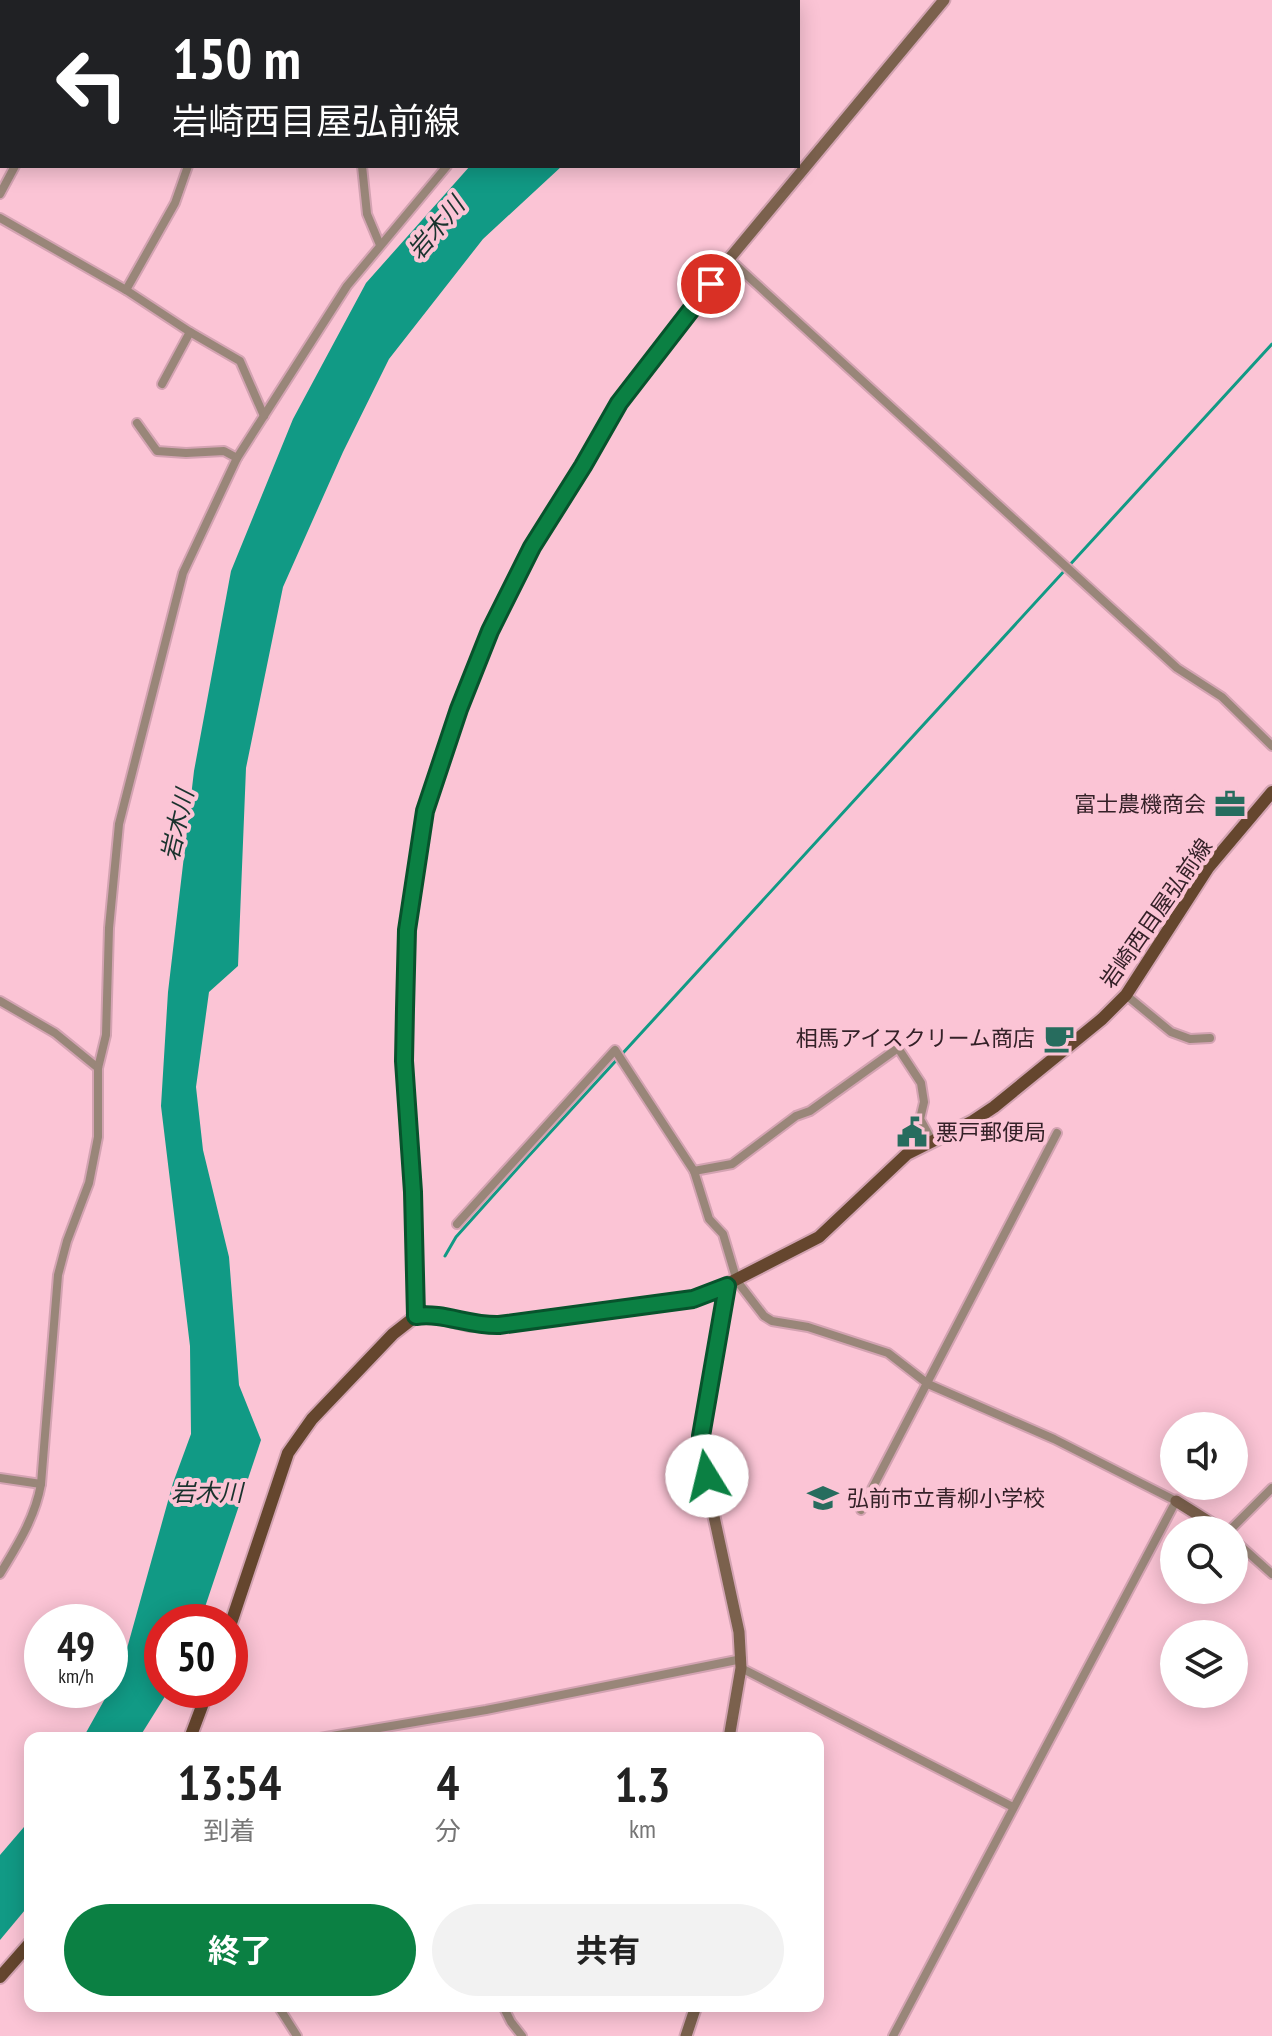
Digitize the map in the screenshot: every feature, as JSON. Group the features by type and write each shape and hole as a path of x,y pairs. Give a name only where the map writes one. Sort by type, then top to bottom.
{"main road":[{"path":"237,1604 278,1477 293,1443 369,1359 416,1316 405,1032 407,930 425,811 459,709 490,631 532,547 619,403 658,356 729,259 944,0"},
{"name":"岩崎西目屋弘前線","path":"416,1316 428,1315 470,1325 499,1325 693,1299 732,1284 819,1237 897,1162 994,1107 1079,1040 1126,995 1201,877 1272,792"},
{"path":"730,1732 742,1664 739,1632 710,1498 701,1436 732,1284"},
{"path":"1176,1501 1200,1516"},
{"path":"192,1732 201,1708"},
{"path":"0,1977 24,1950"},
{"path":"686,2036 694,2012"}],"street":[{"path":"0,194 14,168"},
{"path":"126,290 175,203 187,168"},
{"path":"362,168 367,214 380,245"},
{"path":"0,1574 26,1532 39,1499 58,1275 89,1183 98,1137 98,1068 106,1035 109,928 119,824 183,573 237,458 347,286 445,168"},
{"path":"0,218 126,290 240,361 264,416"},
{"path":"729,259 1177,668 1222,697 1272,746"},
{"path":"162,384 190,332"},
{"path":"137,423 157,451 224,451 237,458"},
{"path":"1126,995 1171,1032 1190,1039 1210,1038"},
{"path":"0,1001 55,1033 98,1068"},
{"path":"694,1171 732,1164 796,1116 810,1111 898,1048 921,1083 924,1102 920,1119 932,1141"},
{"path":"457,1224 615,1050 694,1171 709,1219 723,1234 732,1284 764,1316 772,1321 808,1327 888,1353 928,1384 1054,1439 1176,1501 893,2036"},
{"path":"861,1510 1057,1133"},
{"path":"0,1478 41,1484"},
{"path":"1244,1516 1272,1488"},
{"path":"1248,1553 1272,1574"},
{"path":"356,1732 742,1664 1013,1807"},
{"path":"282,2012 297,2036"},
{"path":"506,2012 522,2036"}],"water":[{"name":"岩木川","path":"468,168 560,168 483,239 389,359 343,452 283,587 246,768 238,966 209,992 196,1087 203,1150 229,1257 239,1385 261,1440 206,1604 144,1604 144,1708 158,1708 143,1732 86,1732 100,1708 128,1708 128,1645 173,1483 191,1434 190,1346 161,1106 168,992 194,771 231,571 293,419 366,283"},
{"path":"24,1827 24,1911 0,1940 0,1855"}],"waterway":[{"path":"445,1256 456,1237 525,1160 1272,344"}],"place":[{"name":"富士農機商会","path":"1230,804"},
{"name":"相馬アイスクリーム商店","path":"1059,1038"},
{"name":"悪戸郵便局","path":"912,1132"},
{"name":"弘前市立青柳小学校","path":"823,1498"}],"route":[{"path":"707,1476 701,1436 727,1286 693,1299 499,1325 470,1325 442,1317 416,1316 413,1192 404,1061 407,930 420,841 425,811 459,709 490,631 532,547 619,403 711,284"}]}
